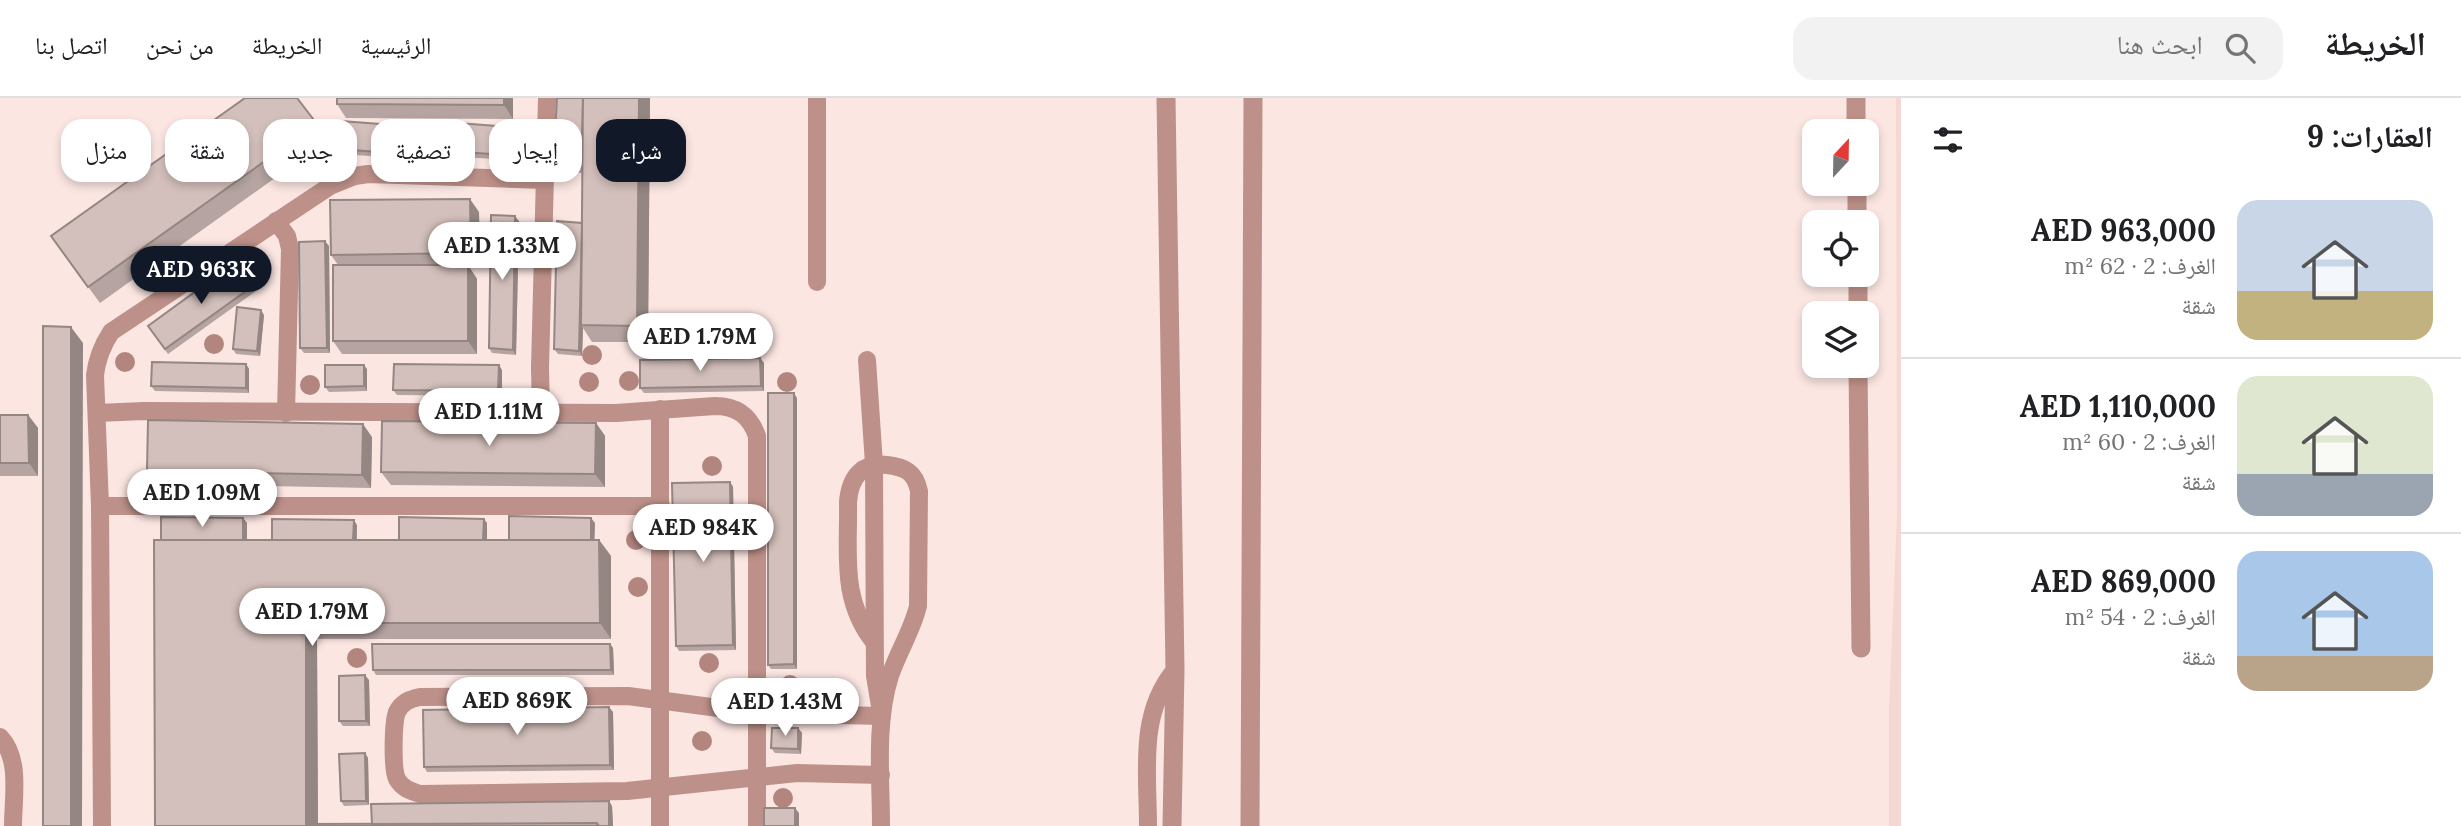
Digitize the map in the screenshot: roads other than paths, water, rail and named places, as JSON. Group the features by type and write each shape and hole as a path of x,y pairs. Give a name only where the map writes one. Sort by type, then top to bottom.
{"street":[{"path":"1166,98 1175,670 1172,826"},
{"path":"1250,826 1252,98"},
{"path":"1856,98 1856,119"},
{"path":"1858,378 1861,648"}],"lane":[{"path":"546,119 547,98"},
{"path":"817,98 817,282"},
{"path":"102,826 97,360 103,345 111,332 330,186 368,174 489,178"},
{"path":"541,413 544,182"},
{"path":"276,221 287,236 290,249 286,413"},
{"path":"867,360 874,464 875,676 882,716"},
{"path":"97,412 616,413 727,406 738,410 746,416 757,436 757,826"},
{"path":"660,410 660,826"},
{"path":"874,642 859,620 850,594 848,502 849,489 854,478 863,469 874,464 907,470 917,482 919,491 918,606 915,621 890,675 882,716 881,826"},
{"path":"100,506 661,506"},
{"path":"1148,826 1150,721 1158,694 1175,670"},
{"path":"881,775 797,773 626,791 420,793 403,787 394,771 395,719 403,703 411,699 628,696 756,713 882,716"},
{"path":"0,737 13,758 13,826"}]}
